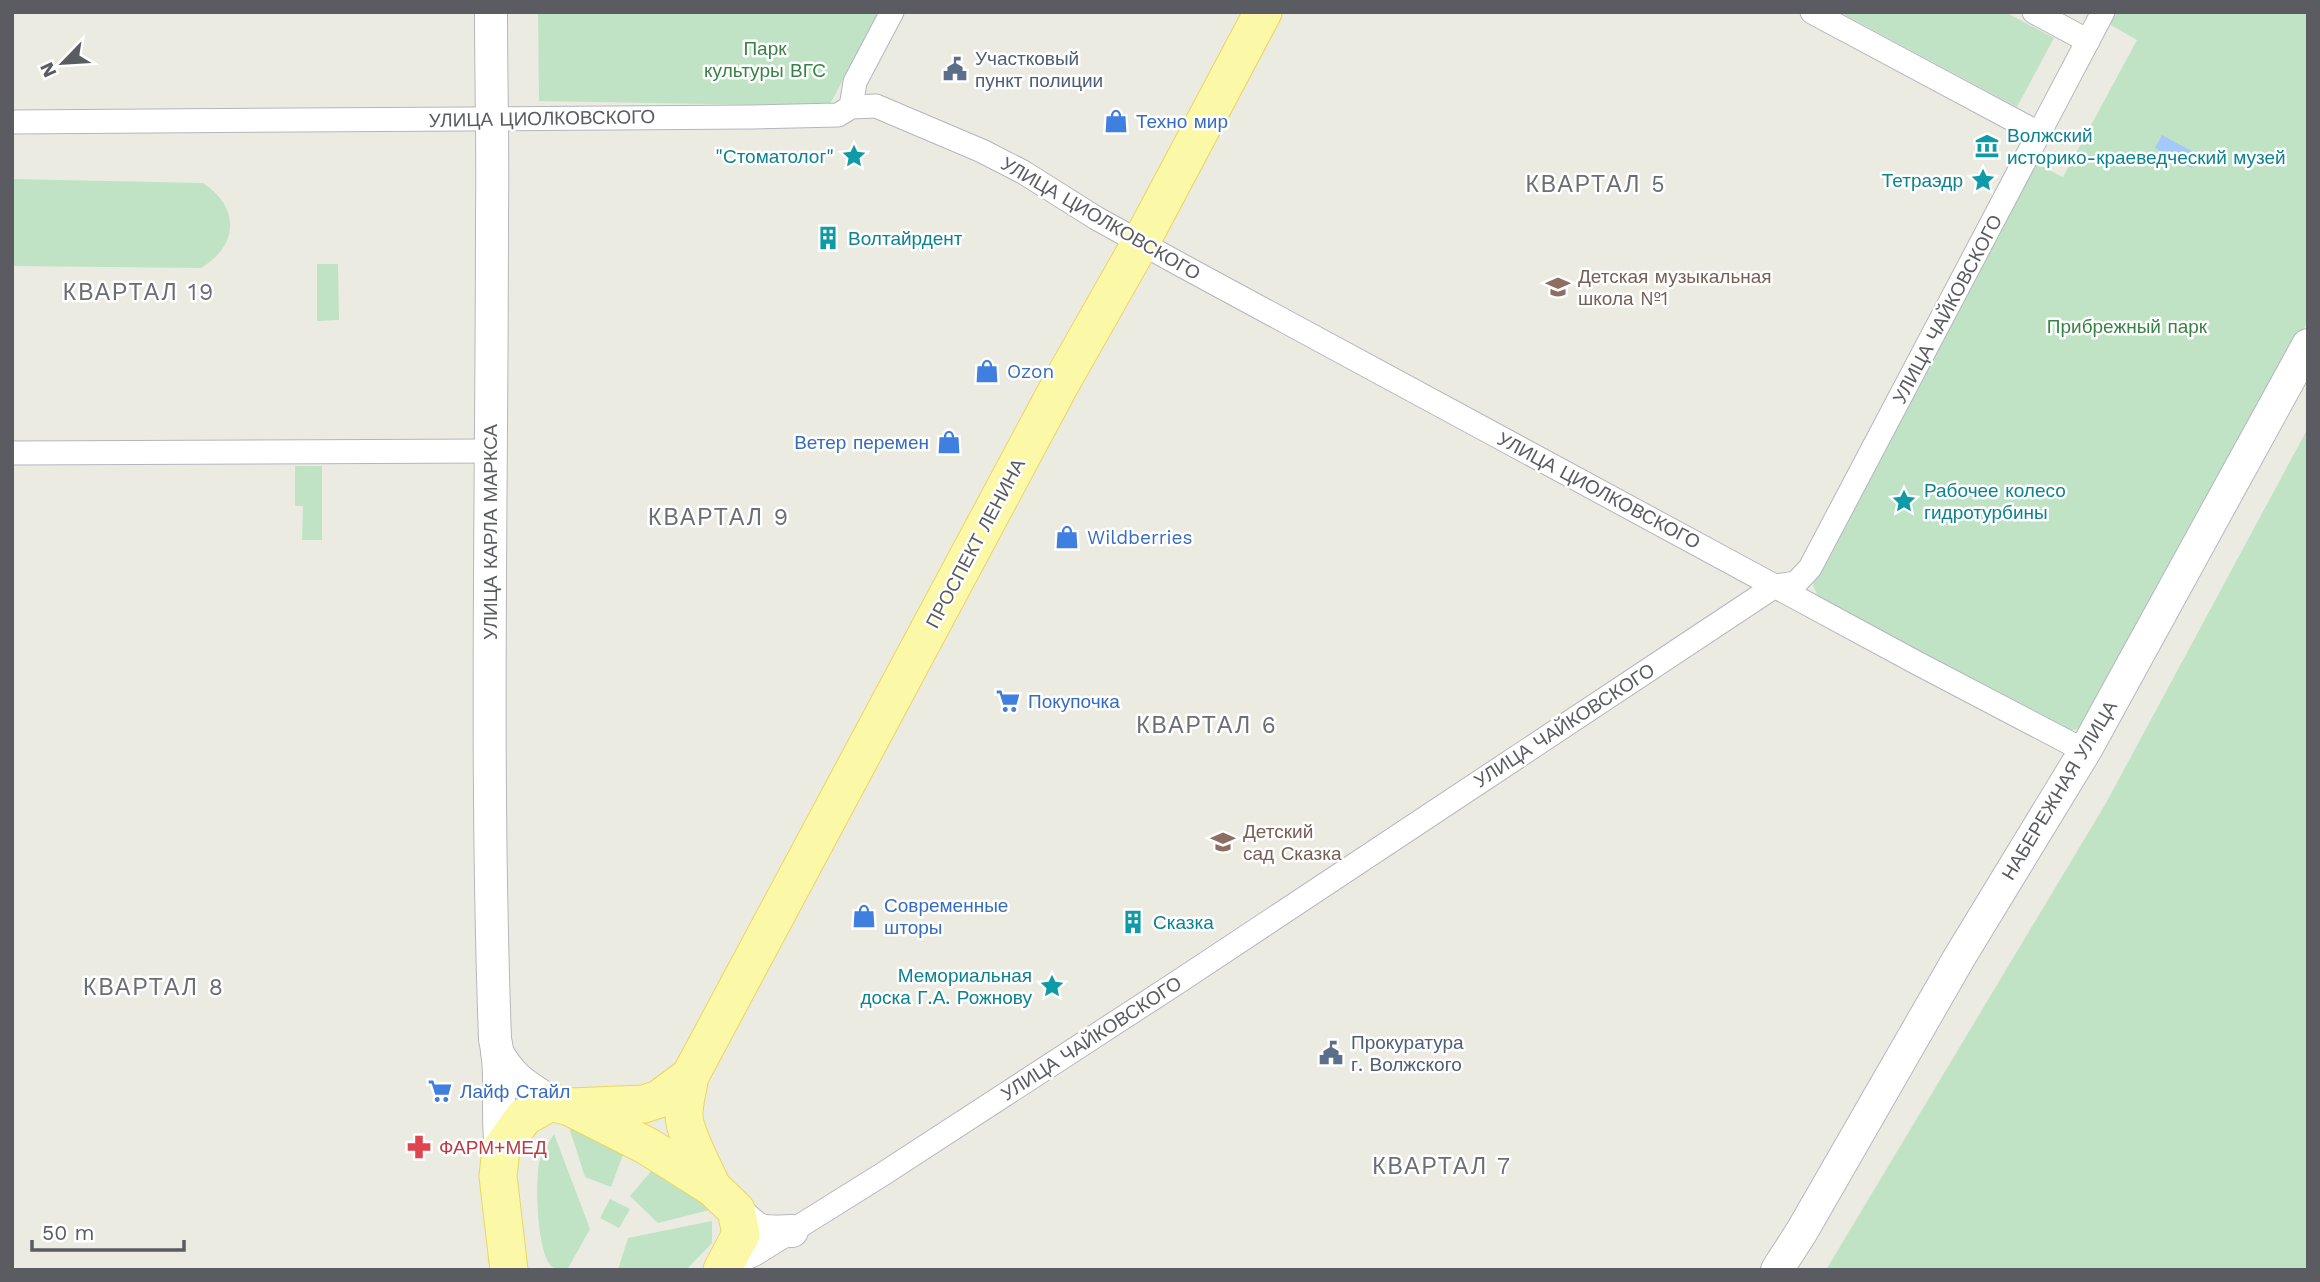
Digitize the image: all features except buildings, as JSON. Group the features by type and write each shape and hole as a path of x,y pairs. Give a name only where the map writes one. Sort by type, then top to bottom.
{"main road":[{"name":"ПРОСПЕКТ ЛЕНИНА","path":"724,1199 689,1136 684,1116 690,1076 1263,12"},
{"name":"ПРОСПЕКТ ЛЕНИНА","path":"571,1109 644,1104 659,1100 690,1076"},
{"path":"509,1270 498,1176 501,1149 524,1117 571,1109 647,1146 724,1199 741,1234 722,1269"}],"street":[{"name":"УЛИЦА КАРЛА МАРКСА","path":"491,12 490,872 501,1149"},
{"path":"851,107 855,82 892,12"},
{"path":"1812,12 2040,134"},
{"path":"2034,12 2088,41"},
{"name":"УЛИЦА ЧАЙКОВСКОГО","path":"722,1269 792,1231 1105,1029 1775,586 1796,583 1810,568 2103,12"},
{"name":"УЛИЦА ЦИОЛКОВСКОГО","path":"12,122 838,115 851,107 876,106 982,150 1023,172 1096,218 1917,663 2085,751"},
{"name":"НАБЕРЕЖНАЯ УЛИЦА","path":"1777,1270 1959,958 2085,751 2308,345"},
{"path":"12,453 490,450"},
{"path":"497,1052 517,1080 571,1109"},
{"path":"724,1199 761,1232 792,1231"},
{"name":"НАБЕРЕЖНАЯ УЛИЦА","path":"1795,1270 1802,1231"}],"green space":[{"name":"Парк культуры ВГС","path":"538,12 879,12 829,106 539,101"},
{"path":"1839,12 2005,12 2054,38 2017,107"},
{"name":"Прибрежный парк","path":"2116,12 2308,12 2308,321 2094,720 2087,727 2063,732 1820,600 1813,586 1814,577 2035,163 2063,177 2137,40 2109,24"},
{"path":"12,179 203,183 224,203 229,214 228,237 214,259 201,268 12,266"},
{"path":"317,264 338,264 339,320 317,321"},
{"path":"2308,428 2308,1270 1826,1270 2106,803"},
{"path":"295,466 322,466 322,540 302,540 303,506 295,506"},
{"path":"579,1125 628,1141 611,1187 585,1177 570,1130"},
{"path":"554,1134 590,1229 567,1270 551,1266 546,1258 538,1217 539,1163"},
{"path":"659,1162 713,1209 658,1223 630,1196"},
{"path":"610,1199 630,1209 619,1228 600,1218"},
{"path":"712,1221 712,1243 686,1270 618,1270 628,1238"}],"water":[{"path":"2162,135 2199,155 2192,168 2155,148"}],"place":[{"name":"Участковый пункт полиции","path":"955,69"},
{"name":"Техно мир","path":"1116,121"},
{"name":"Волжский историко-краеведческий музей","path":"1987,146"},
{"name":"\"Стоматолог\"","path":"854,156"},
{"name":"Тетраэдр","path":"1983,180"},
{"name":"Волтайрдент","path":"828,238"},
{"name":"Детская музыкальная школа №1","path":"1558,287"},
{"name":"Ozon","path":"987,371"},
{"name":"Ветер перемен","path":"949,442"},
{"name":"Рабочее колесо гидротурбины","path":"1904,501"},
{"name":"Wildberries","path":"1067,537"},
{"name":"Покупочка","path":"1008,701"},
{"name":"Детский сад Сказка","path":"1223,842"},
{"name":"Современные шторы","path":"864,916"},
{"name":"Сказка","path":"1133,922"},
{"name":"Мемориальная доска Г.А. Рожнову","path":"1052,986"},
{"name":"Прокуратура г. Волжского","path":"1331,1053"},
{"name":"Лайф Стайл","path":"440,1091"},
{"name":"ФАРМ+МЕД","path":"419,1147"}],"district":[{"name":"КВАРТАЛ 5","path":"1596,184"},
{"name":"КВАРТАЛ 19","path":"139,292"},
{"name":"КВАРТАЛ 9","path":"719,517"},
{"name":"КВАРТАЛ 6","path":"1207,725"},
{"name":"КВАРТАЛ 8","path":"154,987"},
{"name":"КВАРТАЛ 7","path":"1442,1166"}]}
